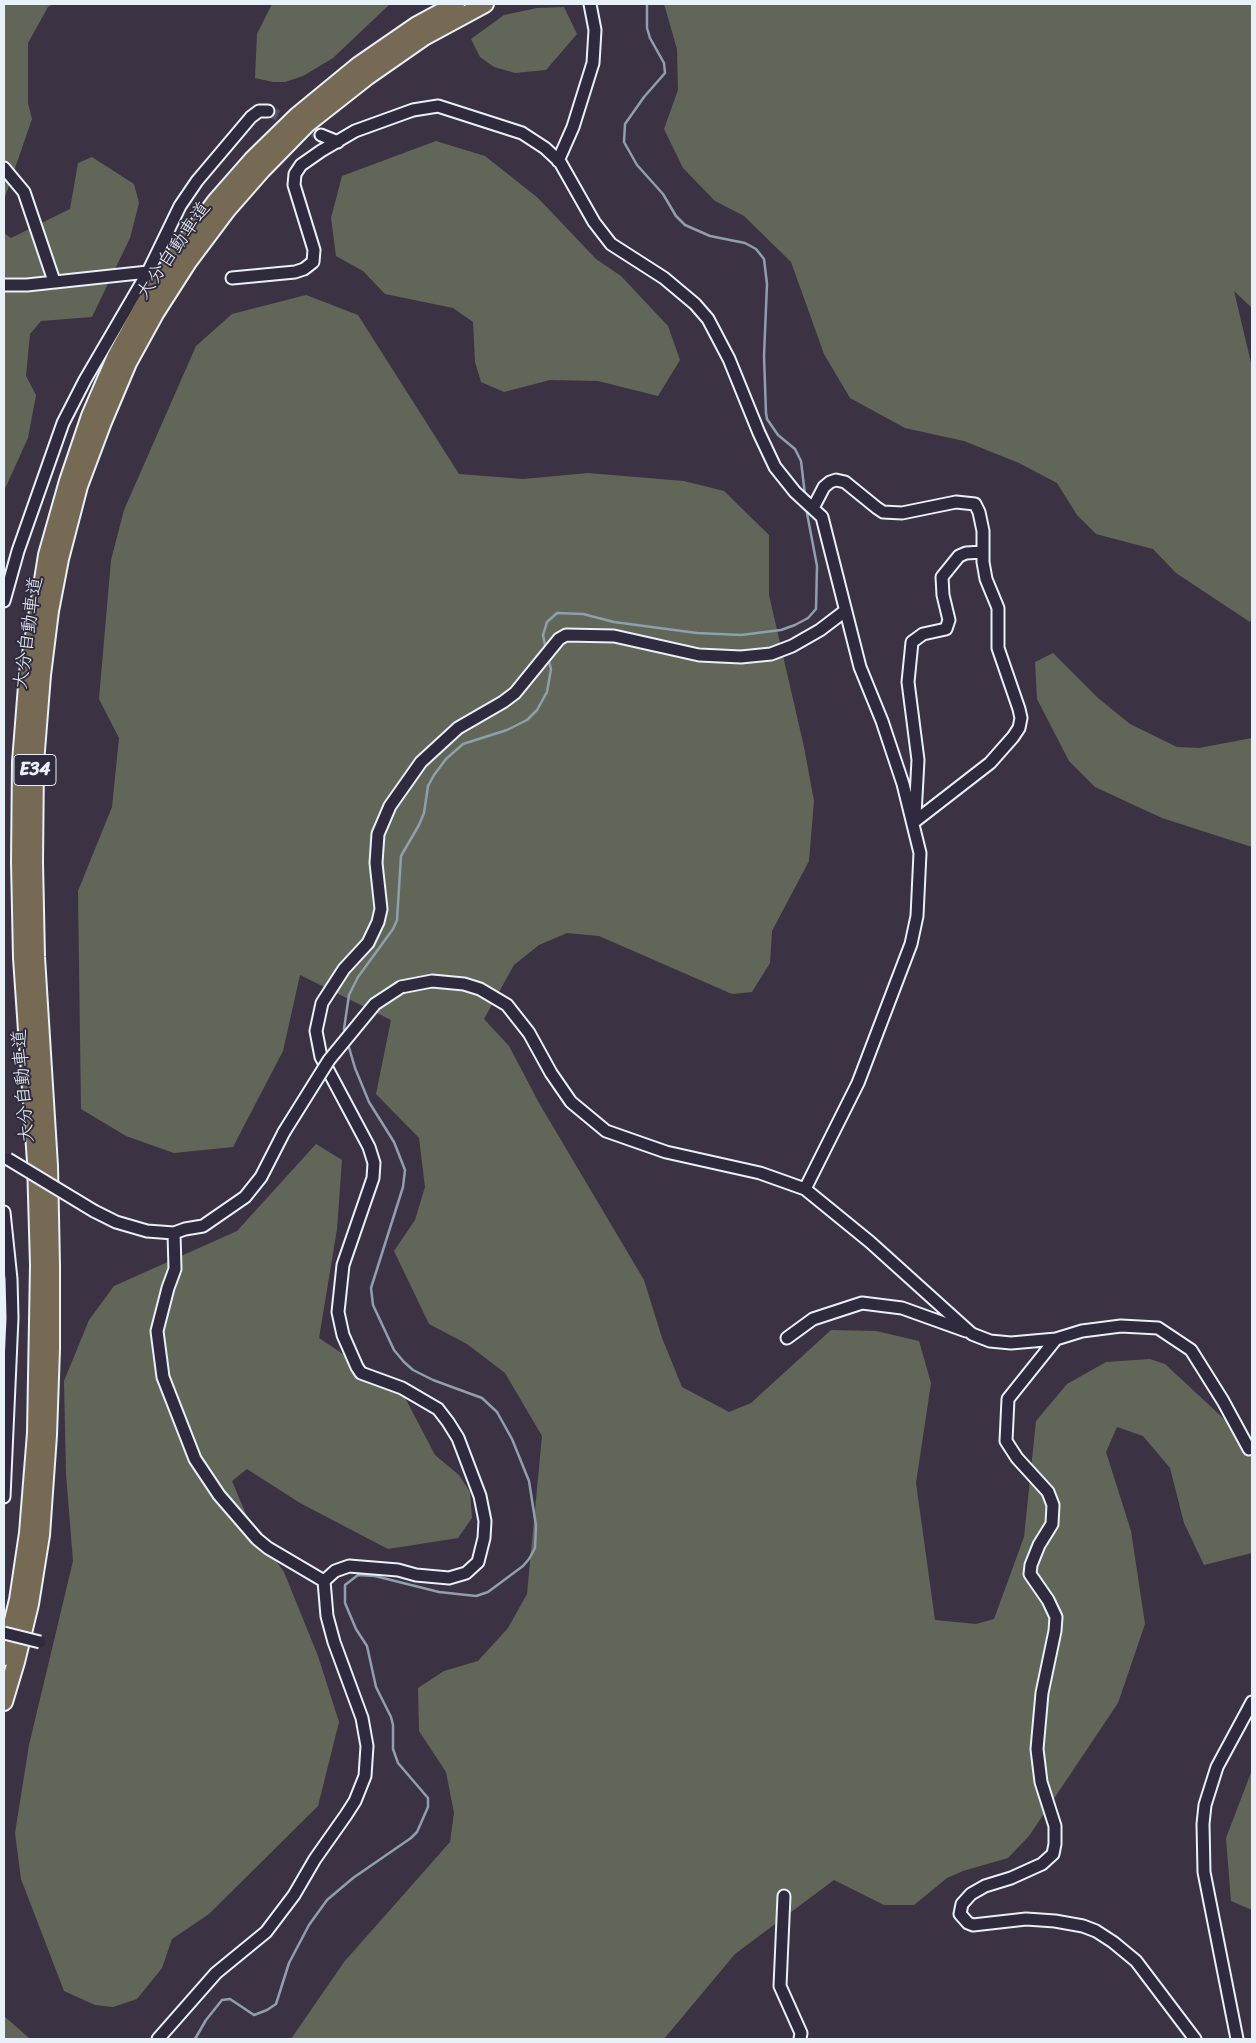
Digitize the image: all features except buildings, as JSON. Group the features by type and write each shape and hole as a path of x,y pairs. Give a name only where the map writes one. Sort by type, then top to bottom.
{"highway":[{"name":"大分自動車道","path":"4,1657 18,1600 28,1533 36,1433 39,1265 36,1162 22,958 20,862 21,762 28,673 47,555 68,481 94,407 116,356 177,253 216,201 252,160 298,116 359,65 417,26 456,4"},
{"name":"大分自動車道","path":"4,1702 30,1604 41,1535 48,1435 52,1266 49,1166 36,957 34,862 35,763 42,675 50,611 60,559 79,486 128,363 161,303 188,262 227,210 262,170 307,124 360,82 424,37 486,4"}],"street":[{"path":"558,161 573,127 593,63 595,30 590,4"},
{"path":"232,278 295,272 304,269 313,262 314,250 296,195 295,174 302,165 321,150 355,131 413,110 438,106 522,133 545,148 558,161 594,222 611,244 664,278 695,304 708,319 729,359 759,433 775,466 795,492 822,516 860,667 882,721 914,822 920,854 917,916 911,944 858,1083 805,1189"},
{"path":"4,601 29,518 63,422 148,272 180,206 197,180 251,117 259,111 268,110"},
{"path":"321,135 338,142"},
{"path":"4,168 24,192 54,281"},
{"path":"4,285 27,285 148,272"},
{"path":"813,508 824,488 830,482 836,480 845,482 877,508 890,513 902,513 956,502 975,504 979,512 983,531 982,562 986,579 995,596 998,608 998,648 1019,709 1021,718 1019,728 990,763 914,822"},
{"path":"914,822 918,781 915,735 908,682 912,642 923,634 946,629 949,620 943,595 942,577 959,556 966,553 983,552"},
{"path":"324,1581 335,1571 349,1566 398,1570 416,1575 449,1578 466,1573 478,1562 484,1538 485,1521 480,1496 458,1438 448,1422 438,1409 409,1392 362,1373 357,1367 343,1335 338,1312 342,1265 372,1178 374,1163 369,1147 321,1057 316,1032 322,1003 344,969 368,943 378,922 381,909 376,864 378,834 390,806 421,762 458,728 515,693 559,639 566,635 614,636 699,654 741,656 771,654 792,646 820,630 845,611"},
{"path":"6,1157 116,1222 147,1231 174,1233 203,1226 245,1197 261,1177 284,1132 330,1060 374,1004 401,987 432,981 464,984 480,989 507,1005 530,1033 551,1073 571,1102 606,1131 666,1152 760,1173 805,1189 870,1242 972,1334"},
{"path":"4,1212 11,1279 12,1318 4,1497"},
{"path":"174,1233 175,1269 157,1331 163,1377 195,1459 219,1495 257,1539 268,1548 324,1581"},
{"path":"787,1338 813,1319 862,1303 902,1308 990,1341 1010,1343 1056,1339 1082,1331 1121,1326 1158,1328 1191,1350 1223,1401 1249,1449"},
{"path":"1056,1339 1008,1399 1006,1441 1017,1458 1048,1492 1053,1505 1052,1524 1039,1545 1031,1565 1030,1574 1048,1600 1056,1616 1042,1693 1037,1749 1040,1782 1055,1826 1055,1844 1053,1854 1042,1864 1011,1878 985,1886 970,1894 962,1904 960,1914 968,1923 973,1925 1026,1919 1055,1921 1083,1926 1096,1931 1136,1961 1195,2039"},
{"path":"158,2039 216,1973 266,1932 294,1895 346,1815 365,1776 367,1746 362,1718 334,1642 327,1616 324,1581"},
{"path":"4,1633 40,1642"},
{"path":"1237,2039 1204,1872 1203,1824 1205,1805 1217,1767 1252,1702"},
{"path":"784,1896 780,1986 801,2034 800,2039"}],"green space":[{"path":"4,4 53,4 48,7 28,43 28,103 32,119 4,200"},
{"path":"272,4 390,4 333,58 303,76 285,82 273,82 255,78 257,34"},
{"path":"664,4 1252,4 1252,308 1234,291 1252,367 1252,618 1250,622 1176,573 1153,549 1096,534 1077,515 1057,483 1019,463 964,441 905,428 850,398 824,354 791,262 744,216 715,201 683,168 664,129 678,90 677,49"},
{"path":"564,7 577,34 546,70 515,73 494,67 480,57 471,39 504,15 537,8"},
{"path":"436,141 485,156 538,198 596,259 621,276 668,326 680,360 658,396 598,381 550,380 504,392 481,382 475,362 473,322 453,308 385,294 363,271 336,256 331,218 342,176"},
{"path":"92,157 134,184 139,203 130,238 92,317 41,321 30,334 26,376 36,395 28,438 4,491 4,233 11,238 70,209 78,163"},
{"path":"306,295 358,315 459,474 523,479 588,473 684,481 724,491 769,535 769,595 804,747 814,801 809,861 772,931 770,963 752,992 732,994 599,936 567,933 539,945 514,965 484,1019 509,1046 539,1103 644,1280 662,1338 682,1387 729,1412 751,1403 831,1330 876,1331 919,1341 931,1383 916,1483 935,1620 976,1624 994,1619 1024,1537 1036,1421 1067,1384 1106,1362 1150,1359 1165,1364 1252,1445 1252,1553 1204,1565 1184,1523 1170,1468 1143,1436 1117,1427 1106,1452 1131,1531 1145,1624 1118,1703 1029,1836 1008,1858 963,1871 947,1878 914,1905 884,1905 834,1880 735,1954 664,2039 291,2039 344,1962 450,1842 454,1813 446,1772 419,1731 418,1688 444,1671 478,1661 508,1628 527,1594 542,1436 505,1373 467,1344 429,1324 394,1251 415,1220 425,1187 419,1138 376,1094 391,1020 300,975 283,1051 233,1147 174,1153 126,1136 81,1109 78,891 112,807 119,738 99,699 111,560 124,510 196,346 232,314"},
{"path":"1053,653 1098,698 1130,724 1177,747 1199,748 1252,738 1252,847 1162,818 1095,787 1069,761 1037,699 1035,662"},
{"path":"316,1144 342,1160 337,1229 319,1338 403,1394 435,1455 459,1475 470,1492 472,1518 458,1538 388,1549 300,1503 247,1469 232,1481 250,1524 284,1572 318,1656 339,1722 318,1806 209,1914 172,1939 162,1968 137,1999 113,2007 95,2005 64,1991 21,1879 15,1833 29,1745 73,1561 66,1474 64,1381 89,1320 114,1286 237,1231"},
{"path":"1252,1770 1252,1910 1231,1901 1226,1838"},
{"path":"4,2016 29,2038 4,2039"}],"waterway":[{"path":"647,4 647,28 650,38 664,63 665,73 644,97 625,124 624,142 637,165 663,194 676,216 685,225 710,236 745,243 756,249 764,259 767,284 764,356 767,419 778,435 795,449 801,461 805,495"},
{"path":"546,650 543,635 547,622 557,613 583,614 614,622 697,633 741,635 781,630 808,618 816,609 817,566 806,508"},
{"path":"345,1034 344,1029 349,995 358,977 393,929 397,920 401,856 424,813 428,786 446,759 463,744 507,730 527,720 537,710 547,692 551,669 548,658"},
{"path":"195,2039 206,2020 222,2000 230,1999 254,2015 276,2004 289,1963 309,1925 327,1900 353,1878 411,1838 417,1832 428,1807 428,1798 398,1763 393,1749 391,1717 376,1687 367,1646 356,1629 345,1603 345,1585 358,1575 375,1576 439,1592 476,1596 488,1592 523,1566 535,1548 536,1526 529,1481 512,1439 497,1412 482,1398 433,1380 413,1370 394,1350 373,1305 371,1288 403,1187 405,1170 394,1142 369,1102 355,1068 348,1044"}],"tunnel":[{"path":"268,111 321,135"}]}
